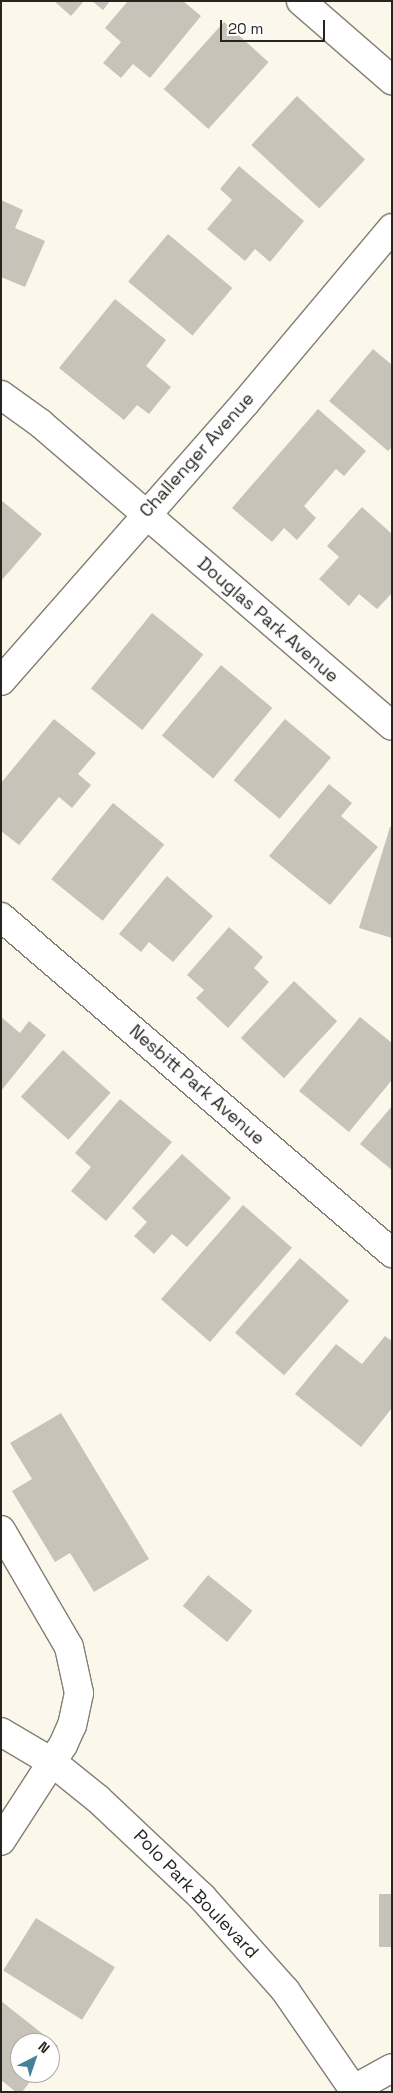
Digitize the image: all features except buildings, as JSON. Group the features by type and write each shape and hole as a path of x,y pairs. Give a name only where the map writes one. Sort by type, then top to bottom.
{"street":[{"path":"301,1 392,80"},
{"name":"Challenger Avenue","path":"1,681 145,514 246,402 392,228"},
{"name":"Douglas Park Avenue","path":"1,395 40,423 392,726"},
{"name":"Nesbitt Park Avenue","path":"1,917 392,1253"},
{"path":"1,1530 56,1621 75,1662 79,1693 72,1725 52,1762 1,1840"},
{"name":"Polo Park Boulevard","path":"1,1732 52,1762 132,1828 233,1929 285,1990 354,2091"},
{"path":"354,2091 392,2068"}]}
